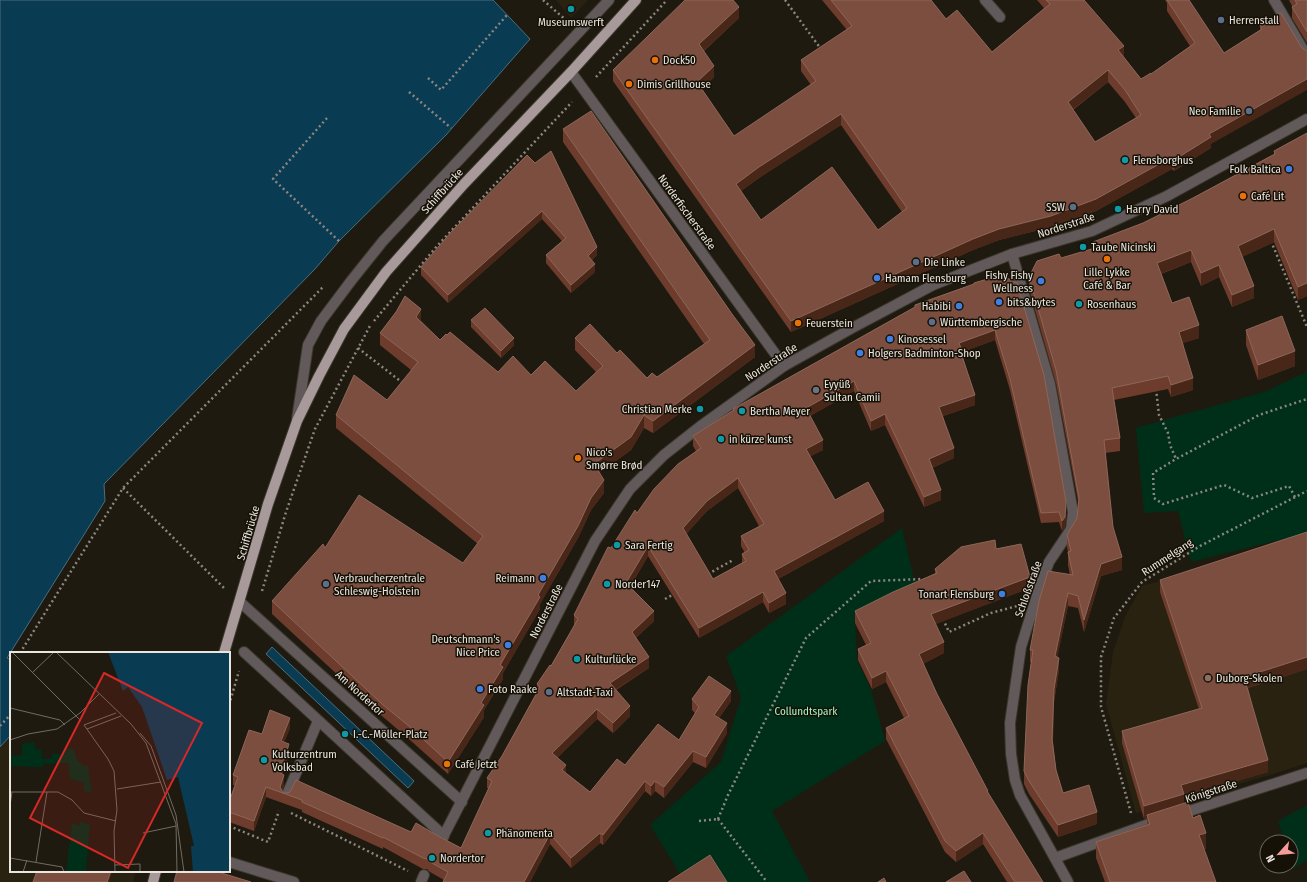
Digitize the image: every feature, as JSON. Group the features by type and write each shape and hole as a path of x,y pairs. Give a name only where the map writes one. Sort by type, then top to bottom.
{"main road":[{"name":"Schiffbrücke","path":"224,652 268,504 297,421 344,329 386,272 464,184 571,72 636,0"},
{"path":"153,882 156,872"}],"street":[{"name":"Schiffbrücke","path":"297,421 308,345 321,321 351,281 389,235 609,0"},
{"path":"985,0 1000,17"},
{"path":"1274,0 1307,56"},
{"name":"Norderfischerstraße","path":"571,72 784,366"},
{"name":"Norderstraße","path":"318,721 443,839 596,541 630,489 664,455 702,425 784,366 933,285 1012,254 1092,231 1167,196 1307,119"},
{"name":"Schloßstraße","path":"1012,254 1050,384 1073,512 1071,529 1049,562 1021,647 1010,723 1011,754 1015,780 1027,811 1068,882"},
{"name":"Am Nordertor","path":"240,602 462,802"},
{"path":"244,652 318,721 286,797"},
{"name":"Königstraße","path":"1055,858 1136,828 1307,773"},
{"path":"230,862 294,882"}],"path":[{"path":"543,0 570,24"},
{"path":"610,62 667,0"},
{"path":"785,0 821,50"},
{"path":"428,78 441,90 507,15"},
{"path":"255,614 286,512 314,429 371,324 437,246 584,90"},
{"path":"409,92 451,128"},
{"path":"327,118 273,179 339,241"},
{"path":"1270,238 1307,327"},
{"path":"21,652 123,488 314,296"},
{"path":"358,348 408,387"},
{"path":"1154,382 1158,396 1159,415 1168,433 1170,445 1176,459"},
{"path":"1295,497 1289,486 1252,498 1224,485 1163,504 1154,498 1153,473 1258,414 1307,399"},
{"path":"123,488 226,590"},
{"name":"Rummelgang","path":"1136,828 1101,707 1101,657 1114,618 1142,582 1200,546 1307,491"},
{"path":"706,575 733,560"},
{"path":"718,819 728,795 806,638 871,581 923,579 926,585"},
{"path":"665,599 679,591"},
{"path":"942,619 949,632 991,613 1014,606 1034,606"},
{"path":"230,701 244,652"},
{"path":"0,726 10,715"},
{"path":"230,826 268,842 281,808"},
{"path":"288,811 423,878"},
{"path":"699,821 718,819"},
{"path":"718,819 767,882"}],"shaded area":[{"name":"Museumswerft","path":"556,0 588,0 571,18"},
{"name":"Duborg-Skolen","path":"1307,540 1307,763 1136,813 1106,704 1113,652 1125,617 1142,586"},
{"path":"10,736 10,872 136,872 133,882 0,882 0,747"}],"green space":[{"path":"1307,372 1307,533 1191,562 1178,511 1144,513 1136,428 1264,392"},
{"name":"Collundtspark","path":"902,528 917,593 855,623 857,660 871,690 885,741 772,811 810,882 685,882 650,825 721,762 741,698 726,656"},
{"path":"1307,805 1307,860 1299,865 1299,834 1282,834 1278,821"}],"water":[{"path":"0,0 493,0 530,39 446,135 339,241 315,269 104,484 105,501 7,658 10,660 10,736 0,747"},
{"path":"272,647 414,781 408,788 266,654"}],"building":[{"path":"685,0 733,0 739,7 699,44 714,66 697,82 734,136 816,81 801,60 852,26 831,0 931,0 946,19 957,10 992,52 1050,4 1046,0 1084,0 1124,46 1118,50 1141,79 1151,74 1195,43 1167,0 1189,0 1224,53 1262,29 1260,25 1281,13 1302,48 1307,51 1307,79 1209,134 1211,137 1174,160 1172,157 1096,199 1051,216 999,229 973,239 791,321 613,70","holes":["1108,70 1125,90 1141,115 1095,142 1068,102","841,114 907,208 878,230 832,167 761,220 736,184 759,167"]},
{"path":"1295,0 1307,0 1307,32 1292,7 1297,4"},
{"path":"591,111 755,345 653,421 644,415 631,437 594,464 604,480 591,498 578,526 538,595 540,597 500,665 503,667 481,703 484,705 448,762 410,727 382,704 272,601 323,544 325,548 359,495 463,563 483,536 336,415 354,375 387,400 418,362 380,333 396,312 405,296 421,309 416,317 440,340 450,332 498,372 513,356 531,375 545,361 576,391 603,366 575,338 590,324 617,353 620,350 647,378 652,373 657,377 710,340 563,129"},
{"path":"1307,133 1307,283 1298,287 1274,229 1238,246 1254,286 1232,295 1219,265 1201,273 1191,250 1157,263 1172,303 1189,297 1199,325 1179,332 1193,378 1171,385 1168,376 1112,388 1120,438 1104,440 1113,527 1122,557 1101,564 1084,620 1078,596 1068,593 1055,656 1059,658 1054,689 1052,739 1056,770 1063,793 1089,785 1097,812 1058,825 1024,771 1028,685 1033,650 1030,650 1039,601 1048,571 1073,575 1068,552 1071,551 1067,535 1077,518 1079,498 1056,370 1029,277 1037,261 1059,254 1061,258 1095,248 1093,242 1143,223 1191,199 1275,154 1274,151"},
{"path":"551,151 597,247 588,256 595,264 571,285 546,255 566,238 542,211 448,295 421,267 452,231 527,155 535,163"},
{"path":"1001,275 1017,283 1044,375 1066,502 1065,517 1062,521 1059,512 1041,513 1010,379 995,330 959,343 975,395 939,407 954,448 929,459 941,490 924,497 885,414 871,421 854,381 806,408 823,440 806,449 835,500 868,482 884,511 774,571 786,593 769,603 763,592 699,628 648,546 626,583 654,611 632,632 649,657 610,683 630,706 613,723 597,709 552,753 566,765 562,770 590,792 617,759 625,765 658,724 679,740 699,707 692,699 709,676 731,691 714,715 727,723 706,757 693,751 664,787 655,781 651,786 645,781 603,835 600,833 571,858 550,834 524,882 443,882 448,872 427,859 383,837 302,802 302,800 266,787 254,821 230,812 230,799 238,777 233,775 249,730 262,734 270,710 290,718 281,741 289,744 279,772 284,775 280,787 283,793 290,792 296,780 411,832 416,823 461,848 492,781 487,778 502,756 540,687 537,684 550,665 551,666 578,619 574,615 608,547 611,548 635,510 637,513 654,489 678,464 701,448 693,436 734,410 733,409 915,307 915,305","holes":["738,478 764,524 741,536 749,550 742,554 746,561 713,579 683,528 707,501"]},
{"path":"485,308 514,338 501,351 471,320"},
{"path":"1282,316 1295,351 1258,365 1246,330"},
{"name":"Duborg-Skolen","path":"1307,532 1307,657 1244,677 1268,760 1181,785 1184,794 1144,806 1122,731 1202,708 1160,580"},
{"path":"995,540 996,549 1021,544 1030,577 931,614 944,642 919,654 937,694 987,791 1043,882 1015,882 983,833 956,851 945,841 886,728 909,716 886,671 872,678 858,649 871,643 855,611 893,592 937,573 935,569 961,547"},
{"path":"1188,802 1193,818 1200,815 1206,833 1199,835 1216,882 1110,882 1096,842 1150,824 1147,815"},
{"path":"710,855 727,882 668,882"},
{"path":"964,871 971,882 946,882"},
{"path":"37,872 111,872 107,882 33,882"},
{"path":"177,872 218,872 251,882 174,882"},
{"path":"884,878 886,882 878,882"}],"place":[{"name":"Museumswerft","path":"571,9"},
{"name":"Herrenstall","path":"1221,20"},
{"name":"Dock50","path":"655,60"},
{"name":"Dimis Grillhouse","path":"629,84"},
{"name":"Neo Familie","path":"1249,111"},
{"name":"Flensborghus","path":"1125,160"},
{"name":"Folk Baltica","path":"1289,169"},
{"name":"Café Lit","path":"1243,196"},
{"name":"SSW","path":"1073,207"},
{"name":"Harry David","path":"1118,209"},
{"name":"Taube Nicinski","path":"1083,247"},
{"name":"Lille Lykke Café & Bar","path":"1107,259"},
{"name":"Die Linke","path":"916,262"},
{"name":"Hamam Flensburg","path":"877,278"},
{"name":"Fishy Fishy Wellness","path":"1041,281"},
{"name":"bits&bytes","path":"999,302"},
{"name":"Rosenhaus","path":"1079,304"},
{"name":"Habibi","path":"959,306"},
{"name":"Württembergische","path":"932,322"},
{"name":"Feuerstein","path":"798,323"},
{"name":"Kinosessel","path":"890,339"},
{"name":"Holgers Badminton-Shop","path":"860,353"},
{"name":"Eyyüß Sultan Camii","path":"816,390"},
{"name":"Christian Merke","path":"700,409"},
{"name":"Bertha Meyer","path":"742,411"},
{"name":"in kürze kunst","path":"721,439"},
{"name":"Nico's Smørre Brød","path":"578,458"},
{"name":"Sara Fertig","path":"617,545"},
{"name":"Reimann","path":"543,578"},
{"name":"Verbraucherzentrale Schleswig-Holstein","path":"326,584"},
{"name":"Norder147","path":"607,584"},
{"name":"Tonart Flensburg","path":"1002,594"},
{"name":"Deutschmann's Nice Price","path":"508,645"},
{"name":"Kulturlücke","path":"577,659"},
{"name":"Duborg-Skolen","path":"1208,678"},
{"name":"Foto Raake","path":"480,689"},
{"name":"Altstadt-Taxi","path":"549,692"},
{"name":"I.-C.-Möller-Platz","path":"345,734"},
{"name":"Kulturzentrum Volksbad","path":"264,760"},
{"name":"Café Jetzt","path":"447,764"},
{"name":"Phänomenta","path":"488,833"},
{"name":"Nordertor","path":"432,858"}]}
